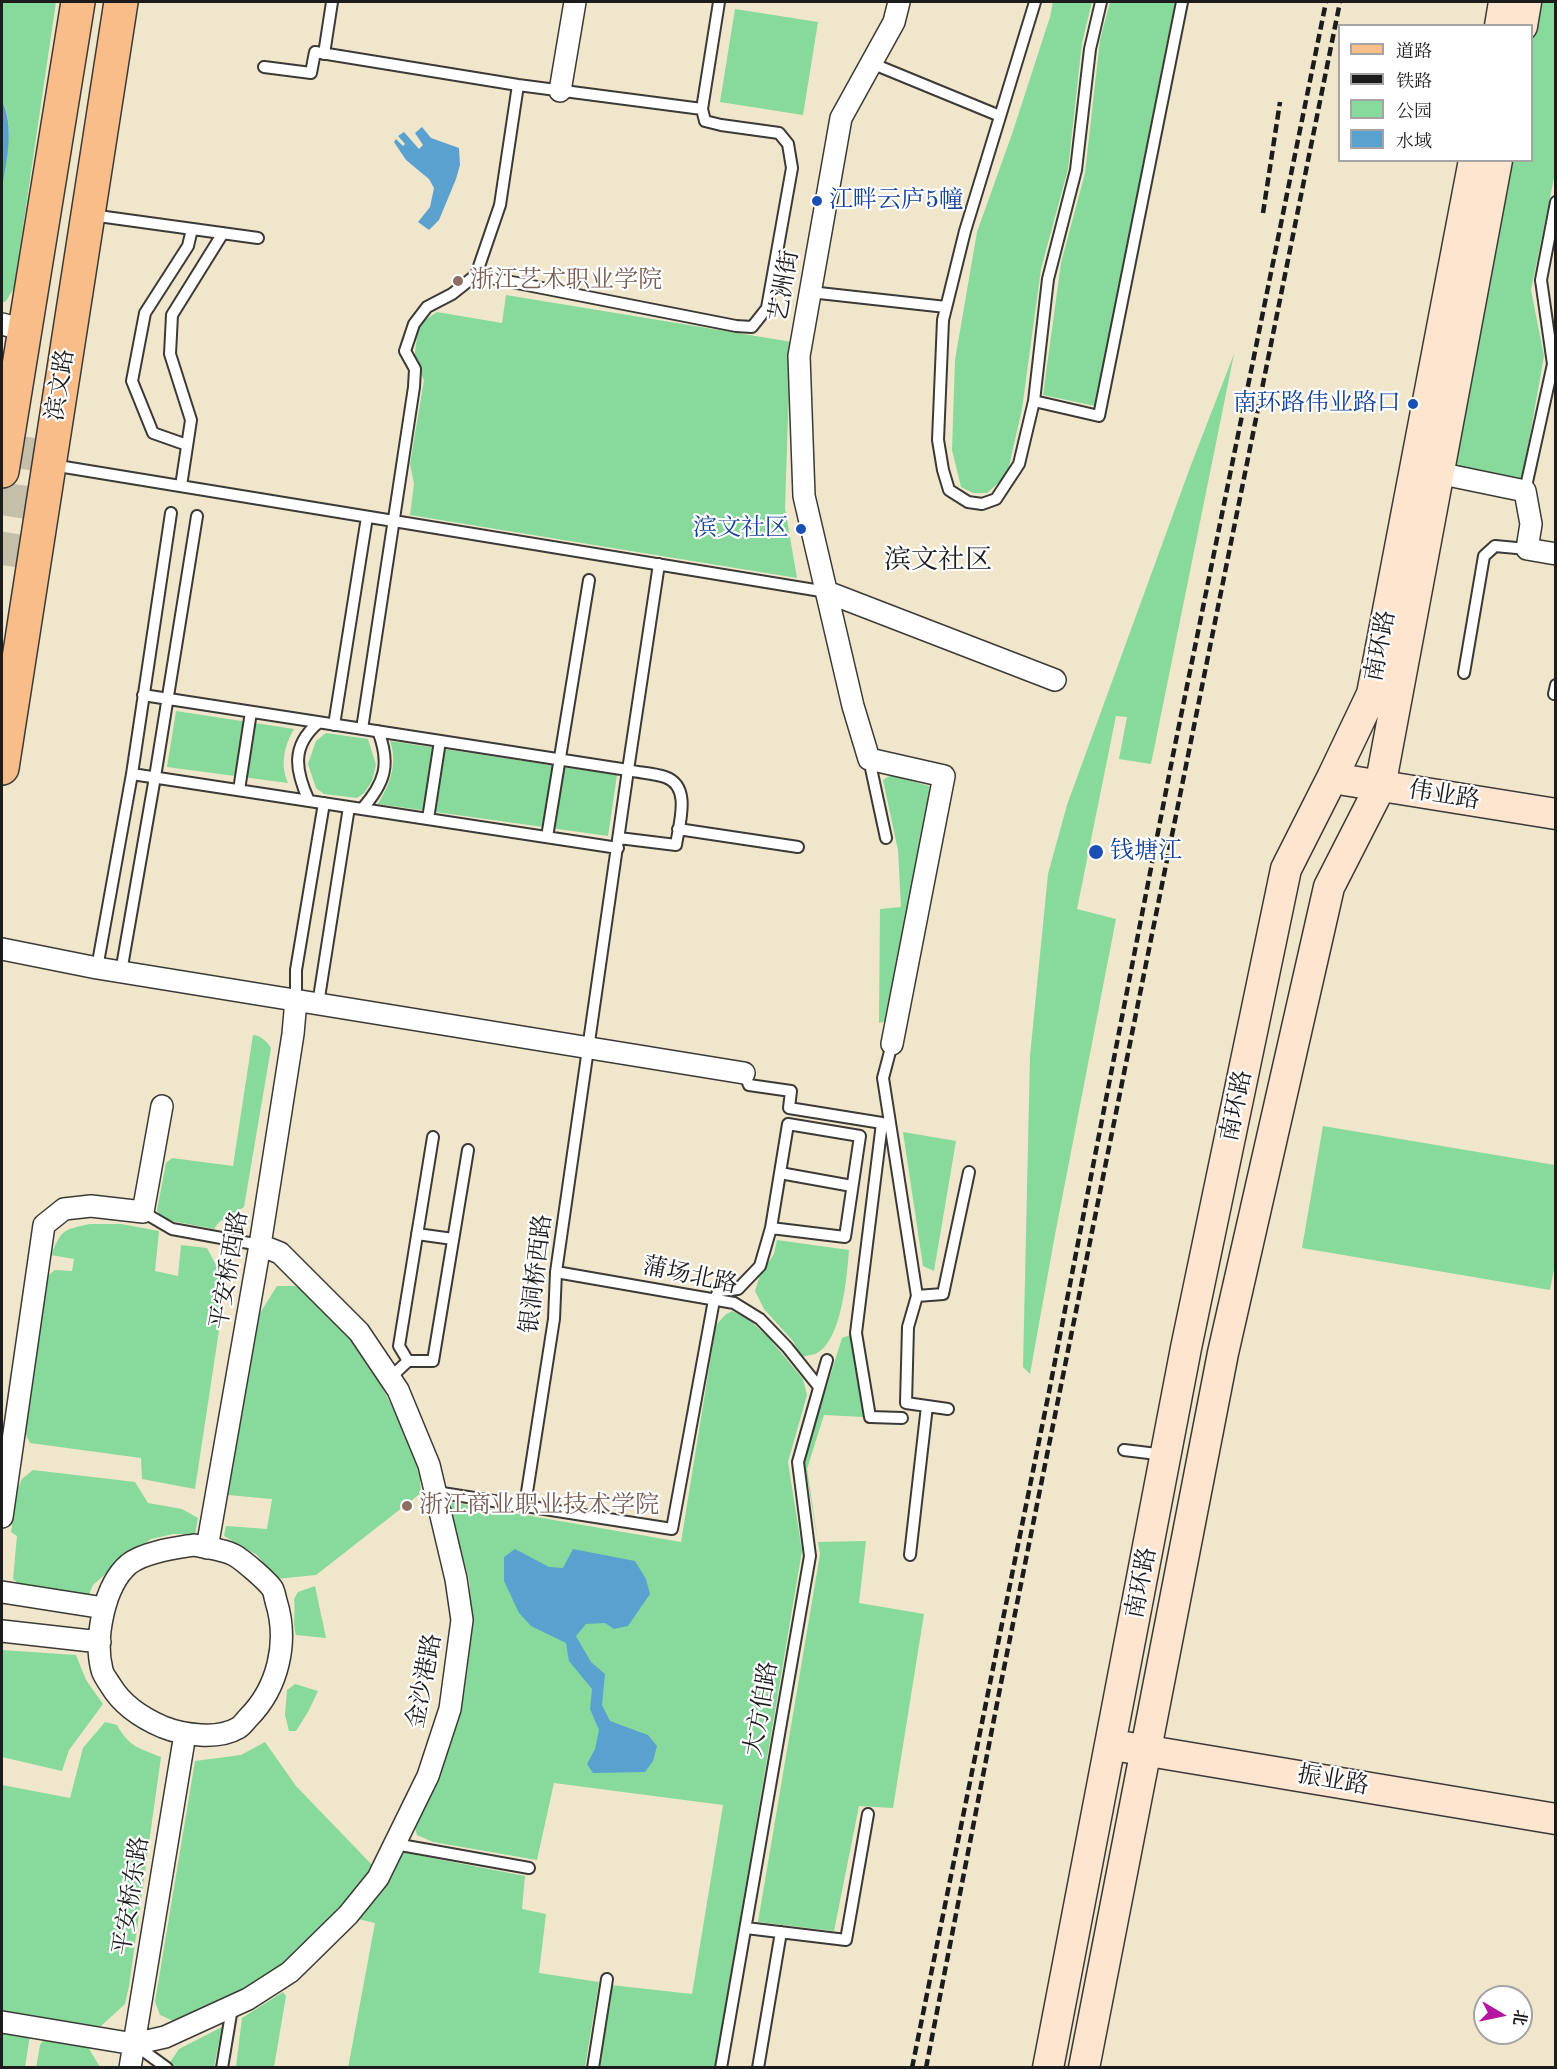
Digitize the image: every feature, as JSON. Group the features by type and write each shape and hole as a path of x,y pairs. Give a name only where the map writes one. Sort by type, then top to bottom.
{"main road":[{"name":"滨文路","path":"2,471 13,327 78,2"},
{"name":"滨文路","path":"2,768 121,2"},
{"path":"1500,24 1504,2"},
{"path":"1522,24 1526,2"},
{"name":"南环路","path":"1048,2067 1186,1347 1286,869 1372,694 1474,162"},
{"name":"南环路","path":"1084,2067 1223,1353 1329,886 1380,787 1497,162"},
{"name":"伟业路","path":"1332,778 1556,814"},
{"name":"振业路","path":"1110,1746 1145,1749 1556,1819"}],"street":[{"path":"560,91 575,2"},
{"name":"艺洲街","path":"869,759 853,706 804,496 799,356 841,118 894,22 899,2"},
{"path":"1438,473 1525,491 1530,524 1527,549 1556,554"},
{"path":"827,592 1055,680"},
{"path":"869,759 944,776 892,1044"},
{"path":"2,949 97,968 744,1073"},
{"name":"平安桥西路","path":"207,1548 260,1245 293,1034 296,1000"},
{"path":"2,1517 44,1225 64,1209 91,1206 143,1212 162,1106"},
{"name":"金沙港路","path":"134,2044 165,2037 232,2008 290,1972 348,1915 378,1878 395,1844 428,1776 450,1709 462,1620 456,1579 429,1465 398,1390 359,1332 280,1254 260,1245"},
{"path":"194,1545 234,1555 272,1588 281,1615 282,1640 274,1681 254,1712 238,1728 217,1734 196,1735 176,1732 132,1710 116,1695 102,1671 100,1642 104,1608 111,1591 130,1564 151,1554 194,1545"},
{"path":"2,1592 104,1608"},
{"path":"2,1630 100,1642"},
{"name":"平安桥东路","path":"130,2067 185,1734"},
{"path":"2,2022 134,2044"}],"lane":[{"path":"324,54 332,2"},
{"path":"476,275 736,326 752,327 767,308 792,168 788,144 779,133 705,121 702,109 719,2"},
{"path":"1035,2 965,231 943,320 938,440 943,470 949,490 968,502 982,504 996,499 1019,464 1034,401 1048,279 1076,170 1090,49 1101,2"},
{"path":"1034,401 1099,416 1182,2"},
{"path":"264,67 311,73 315,52 518,85 702,109"},
{"path":"871,63 1000,116"},
{"path":"362,729 414,387 415,369 405,351 414,324 426,307 452,294 476,275 500,205 518,85"},
{"path":"1525,491 1554,364 1541,280 1556,202"},
{"path":"88,215 258,238"},
{"path":"187,445 153,433 132,381 145,313 188,246 192,229"},
{"path":"181,486 191,420 170,354 172,315 223,234"},
{"path":"810,292 946,308"},
{"path":"49,465 827,592"},
{"path":"97,968 132,774 171,513"},
{"path":"121,972 197,516"},
{"path":"334,725 367,517"},
{"path":"1464,673 1484,556 1495,546 1527,549"},
{"name":"银洞桥西路","path":"525,1505 554,1318 556,1272 659,564"},
{"path":"548,837 589,580"},
{"path":"132,774 548,837 619,843 676,844 682,802 678,786 667,778 628,770 143,694"},
{"path":"239,790 251,712"},
{"path":"309,801 298,771 299,748 306,733 318,723"},
{"path":"362,809 375,795 385,768 384,746 378,731"},
{"path":"428,819 440,741"},
{"path":"869,759 886,838"},
{"path":"296,1000 296,970 324,803"},
{"path":"318,1004 349,807"},
{"path":"678,829 798,847"},
{"path":"892,1044 883,1078 917,1296 908,1327 906,1403 948,1409"},
{"path":"744,1073 749,1085 791,1091 789,1108 882,1123 856,1333 870,1417 902,1418"},
{"path":"436,1492 672,1529 714,1300 719,1291 738,1289 760,1266 771,1228 788,1124 860,1136 845,1237 771,1228"},
{"path":"408,1361 399,1346 433,1137"},
{"path":"390,1378 408,1361 433,1361 468,1150"},
{"path":"917,1296 944,1294 969,1172"},
{"path":"780,1173 852,1186"},
{"path":"143,1212 172,1229 260,1245"},
{"path":"417,1234 453,1239"},
{"name":"蒲场北路","path":"556,1272 734,1303 760,1319 787,1347 819,1387"},
{"name":"大方伯路","path":"722,2067 810,1556 798,1462 827,1360"},
{"path":"910,1555 927,1406"},
{"path":"1124,1450 1167,1455"},
{"path":"746,1928 846,1940 868,1814"},
{"path":"395,1844 529,1868"},
{"path":"758,2067 781,1932"},
{"path":"593,2067 607,1979"},
{"path":"222,2067 232,2008"},
{"path":"134,2044 168,2067"}],"green space":[{"path":"2,2 56,2 14,288 6,301 2,303 1,206 9,134 2,101"},
{"path":"1053,2 1092,2 1082,43 1068,169 1041,269 1022,409 1007,475 987,493 973,493 961,487 952,450 955,360 977,232 1012,134"},
{"path":"1110,2 1175,2 1095,406 1043,395 1061,263 1085,173 1100,40"},
{"path":"1539,2 1555,2 1555,173 1531,290 1544,356 1524,469 1521,478 1508,484 1455,467 1510,162 1533,162 1533,36"},
{"path":"735,9 818,22 803,115 720,102"},
{"path":"506,295 792,342 785,508 797,578 410,515 414,484 410,464 424,380 414,359 419,324 437,312 502,323"},
{"path":"1234,354 1151,764 1119,759 1127,717 1116,716 1077,909 1116,919 1030,1374 1023,1367 1030,1056 1048,874 1067,805"},
{"path":"176,711 294,729 284,756 284,769 288,783 167,767"},
{"path":"326,733 368,739 376,765 372,781 364,793 357,798 324,794 316,788 308,764 316,741"},
{"path":"390,741 617,775 608,836 378,804 392,774 393,758"},
{"path":"891,775 929,786 929,797 886,1021 879,1023 880,909 901,907 898,850 883,780"},
{"path":"253,1035 262,1038 271,1048 244,1207 219,1222 214,1229 162,1219 157,1210 166,1163 172,1158 233,1166"},
{"path":"1323,1126 1555,1165 1556,1259 1550,1290 1302,1248"},
{"path":"903,1132 956,1141 934,1271 923,1266"},
{"path":"90,1224 121,1224 159,1231 155,1271 178,1276 181,1245 207,1248 226,1284 195,1489 142,1479 141,1458 30,1443 23,1429 46,1277 55,1270 72,1271 74,1259 51,1255 64,1232"},
{"path":"777,1240 849,1250 837,1323 824,1347 815,1354 801,1357 793,1341 764,1309 755,1291 760,1275 774,1254"},
{"path":"277,1286 295,1286 311,1294 340,1320 380,1383 410,1443 420,1478 421,1493 316,1575 276,1579 257,1555 224,1536 226,1526 267,1529 272,1499 228,1495 260,1313"},
{"path":"732,1311 747,1318 769,1338 803,1379 807,1395 788,1462 802,1551 715,2067 600,2067 611,1985 692,1994 723,1805 554,1783 537,1860 433,1842 417,1835 413,1821 439,1774 449,1749 457,1724 467,1671 469,1580 444,1501 681,1542 716,1325"},
{"path":"850,1335 864,1417 824,1415 807,1469 818,1542 866,1541 859,1603 924,1614 893,1808 859,1806 834,1931 758,1922 820,1554 804,1459 842,1338"},
{"path":"33,1470 135,1482 148,1503 182,1509 198,1518 195,1534 173,1534 151,1539 121,1560 93,1585 87,1599 20,1585 13,1579 17,1536 11,1532 17,1490 22,1479"},
{"path":"315,1586 326,1638 296,1635 294,1599 298,1592"},
{"path":"2,1650 76,1655 86,1680 103,1704 69,1750 62,1771 2,1757"},
{"path":"295,1684 318,1691 296,1731 289,1731 285,1715 287,1690"},
{"path":"105,1722 117,1725 135,1746 161,1757 125,2004 101,2026 83,2026 2,2014 2,1785 70,1798 83,1748"},
{"path":"265,1742 296,1786 375,1868 314,1941 260,1982 176,2022 160,2015 155,2002 195,1761 241,1755"},
{"path":"401,1852 525,1876 522,1909 546,1914 539,1973 599,1982 585,2067 348,2068 375,1923 358,1919"},
{"path":"283,1992 286,1996 274,2067 236,2067 242,2018"},
{"path":"2,2024 31,2029 25,2067 2,2067"},
{"path":"222,2027 214,2067 166,2068 179,2049"},
{"path":"44,2039 88,2047 100,2067 36,2068 40,2045"}],"water":[{"path":"2,101 9,133 2,189"},
{"path":"422,127 431,138 459,148 460,165 456,179 439,220 429,230 418,222 430,207 434,188 429,179 406,160 394,142 396,139 403,146 405,144 398,136 404,132 419,149 423,145 415,133"},
{"path":"515,1549 549,1567 563,1568 573,1549 635,1561 646,1579 650,1594 628,1626 614,1629 605,1623 586,1624 576,1636 591,1662 605,1674 602,1705 610,1721 648,1735 657,1746 653,1761 645,1772 593,1773 587,1764 595,1749 599,1730 590,1709 592,1689 569,1661 566,1643 531,1626 519,1613 504,1581 504,1557"}],"tunnel":[{"path":"2,565 22,436"}],"railway":[{"path":"912,2068 1049,1392 1173,755 1326,2"},
{"path":"926,2068 1002,1678 1340,2"},
{"path":"1263,213 1280,102"}],"place":[{"name":"江畔云庐5幢","path":"817,201"},
{"name":"浙江艺术职业学院","path":"458,281"},
{"name":"南环路伟业路口","path":"1413,404"},
{"name":"滨文社区","path":"801,529"},
{"name":"钱塘江","path":"1096,852"},
{"name":"浙江商业职业技术学院","path":"407,1506"}],"district":[{"name":"滨文社区","path":"938,561"}]}
